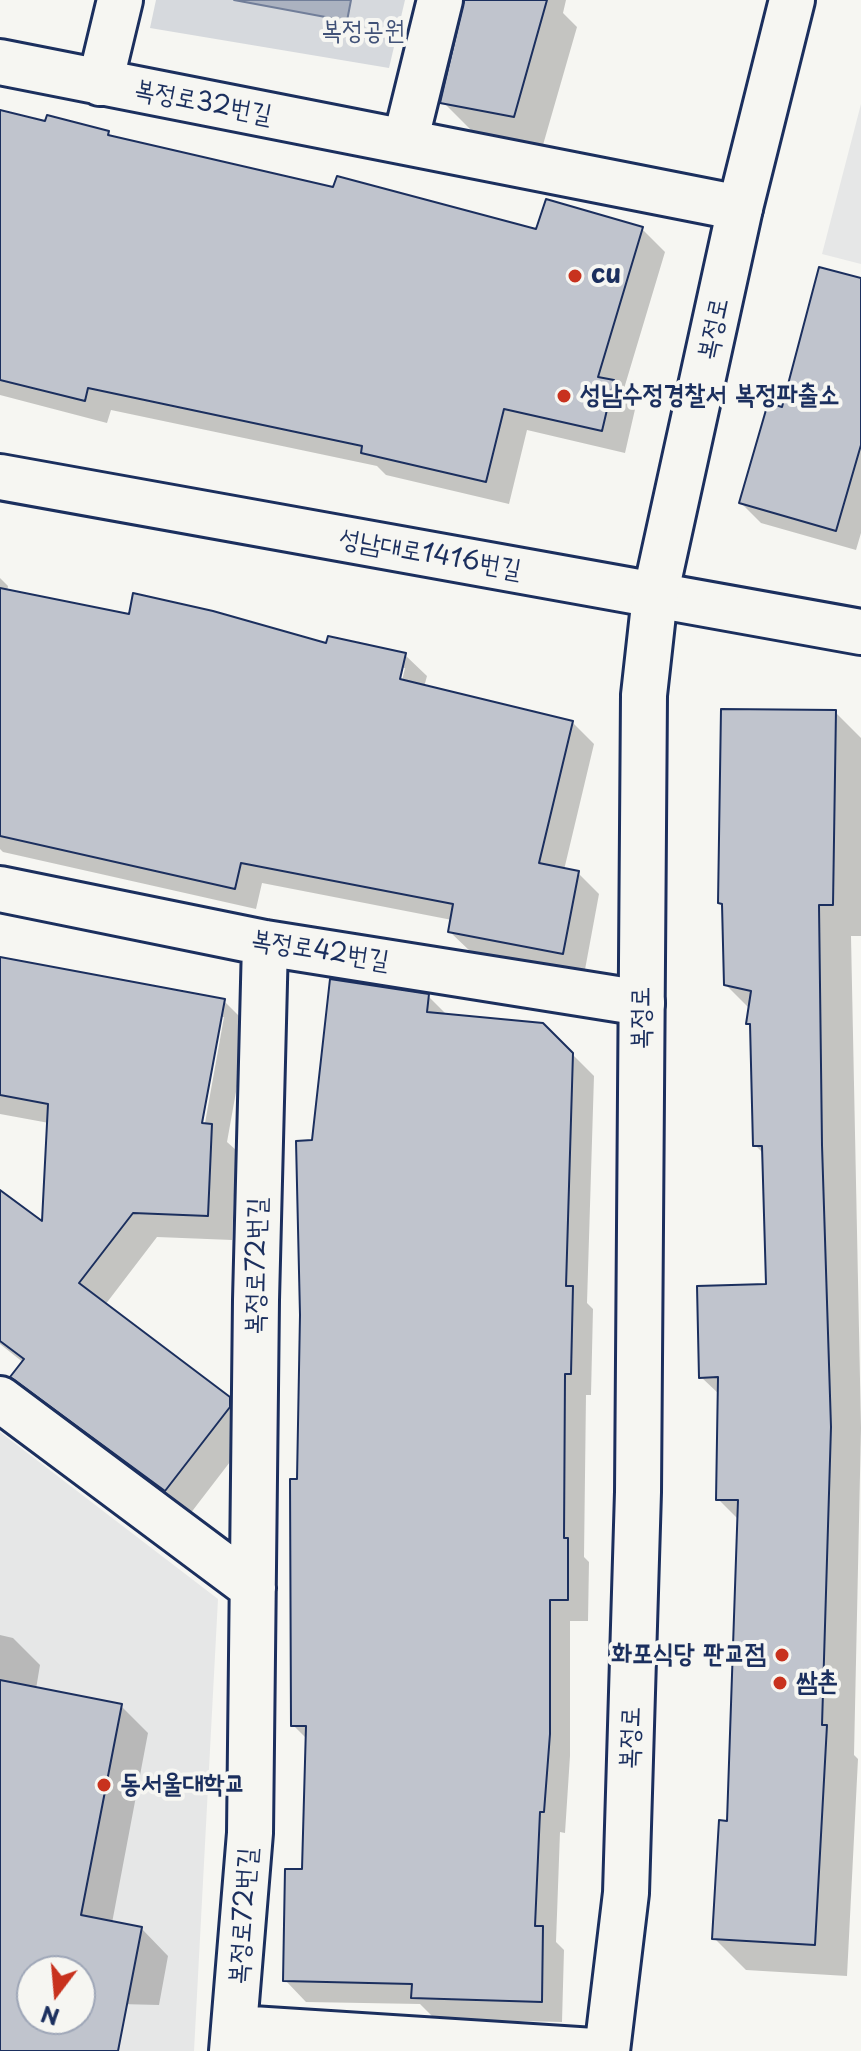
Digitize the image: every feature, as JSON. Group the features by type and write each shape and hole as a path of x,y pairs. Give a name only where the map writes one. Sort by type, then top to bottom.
{"street":[{"path":"100,83 120,0"},
{"path":"405,142 440,0"},
{"name":"복정로","path":"607,2051 627,1877 638,1492 644,695 655,596 740,208 792,0"},
{"name":"복정로32번길","path":"0,62 740,208"},
{"name":"성남대로1416번길","path":"0,477 861,632"},
{"name":"복정로42번길","path":"0,889 265,943 642,1003"},
{"name":"복정로72번길","path":"234,2040 250,1833 265,943"},
{"path":"0,1399 253,1588"},
{"path":"234,2040 594,2051"}],"shaded area":[{"path":"234,0 351,0 347,21"},
{"path":"861,104 861,264 822,254"},
{"name":"동서울대학교","path":"0,1432 218,1599 194,2051 0,2051"}],"green space":[{"name":"복정공원","path":"156,0 405,0 389,68 150,28"}],"building":[{"path":"464,0 547,0 514,117 440,103"},
{"path":"0,110 45,121 47,115 109,131 108,135 333,187 337,176 536,229 546,199 643,227 598,377 614,380 602,431 504,409 486,482 361,453 362,446 88,388 85,401 0,380"},
{"path":"819,267 861,278 861,445 836,531 739,503 768,403 782,407"},
{"path":"0,588 129,614 133,593 213,611 326,643 328,636 406,653 400,679 573,721 539,863 579,871 563,954 448,932 453,904 241,863 235,889 0,836"},
{"path":"721,709 836,710 833,905 819,905 822,1145 831,1427 822,1725 827,1725 815,1945 712,1939 719,1820 727,1821 738,1500 716,1500 718,1377 699,1378 697,1286 766,1284 762,1146 753,1146 750,1024 746,1024 751,991 724,985 722,904 718,903"},
{"path":"0,957 225,999 202,1123 212,1124 208,1216 133,1213 79,1283 230,1397 230,1407 165,1491 10,1377 24,1359 0,1341 0,1190 42,1221 48,1104 0,1095"},
{"path":"330,979 429,994 427,1012 543,1023 573,1053 566,1286 573,1286 571,1374 565,1374 564,1538 568,1538 568,1600 550,1600 550,1734 544,1812 540,1812 535,1926 543,1926 542,2002 411,1998 412,1984 283,1981 285,1869 302,1869 306,1726 291,1726 290,1479 297,1479 300,1315 296,1141 312,1140"},
{"path":"0,1680 122,1704 81,1915 142,1927 118,2051 0,2051"}],"place":[{"name":"cu","path":"575,276"},
{"name":"성남수정경찰서 복정파출소","path":"564,396"},
{"name":"화포식당 판교점","path":"782,1655"},
{"name":"쌈촌","path":"780,1683"},
{"name":"동서울대학교","path":"104,1785"}]}
